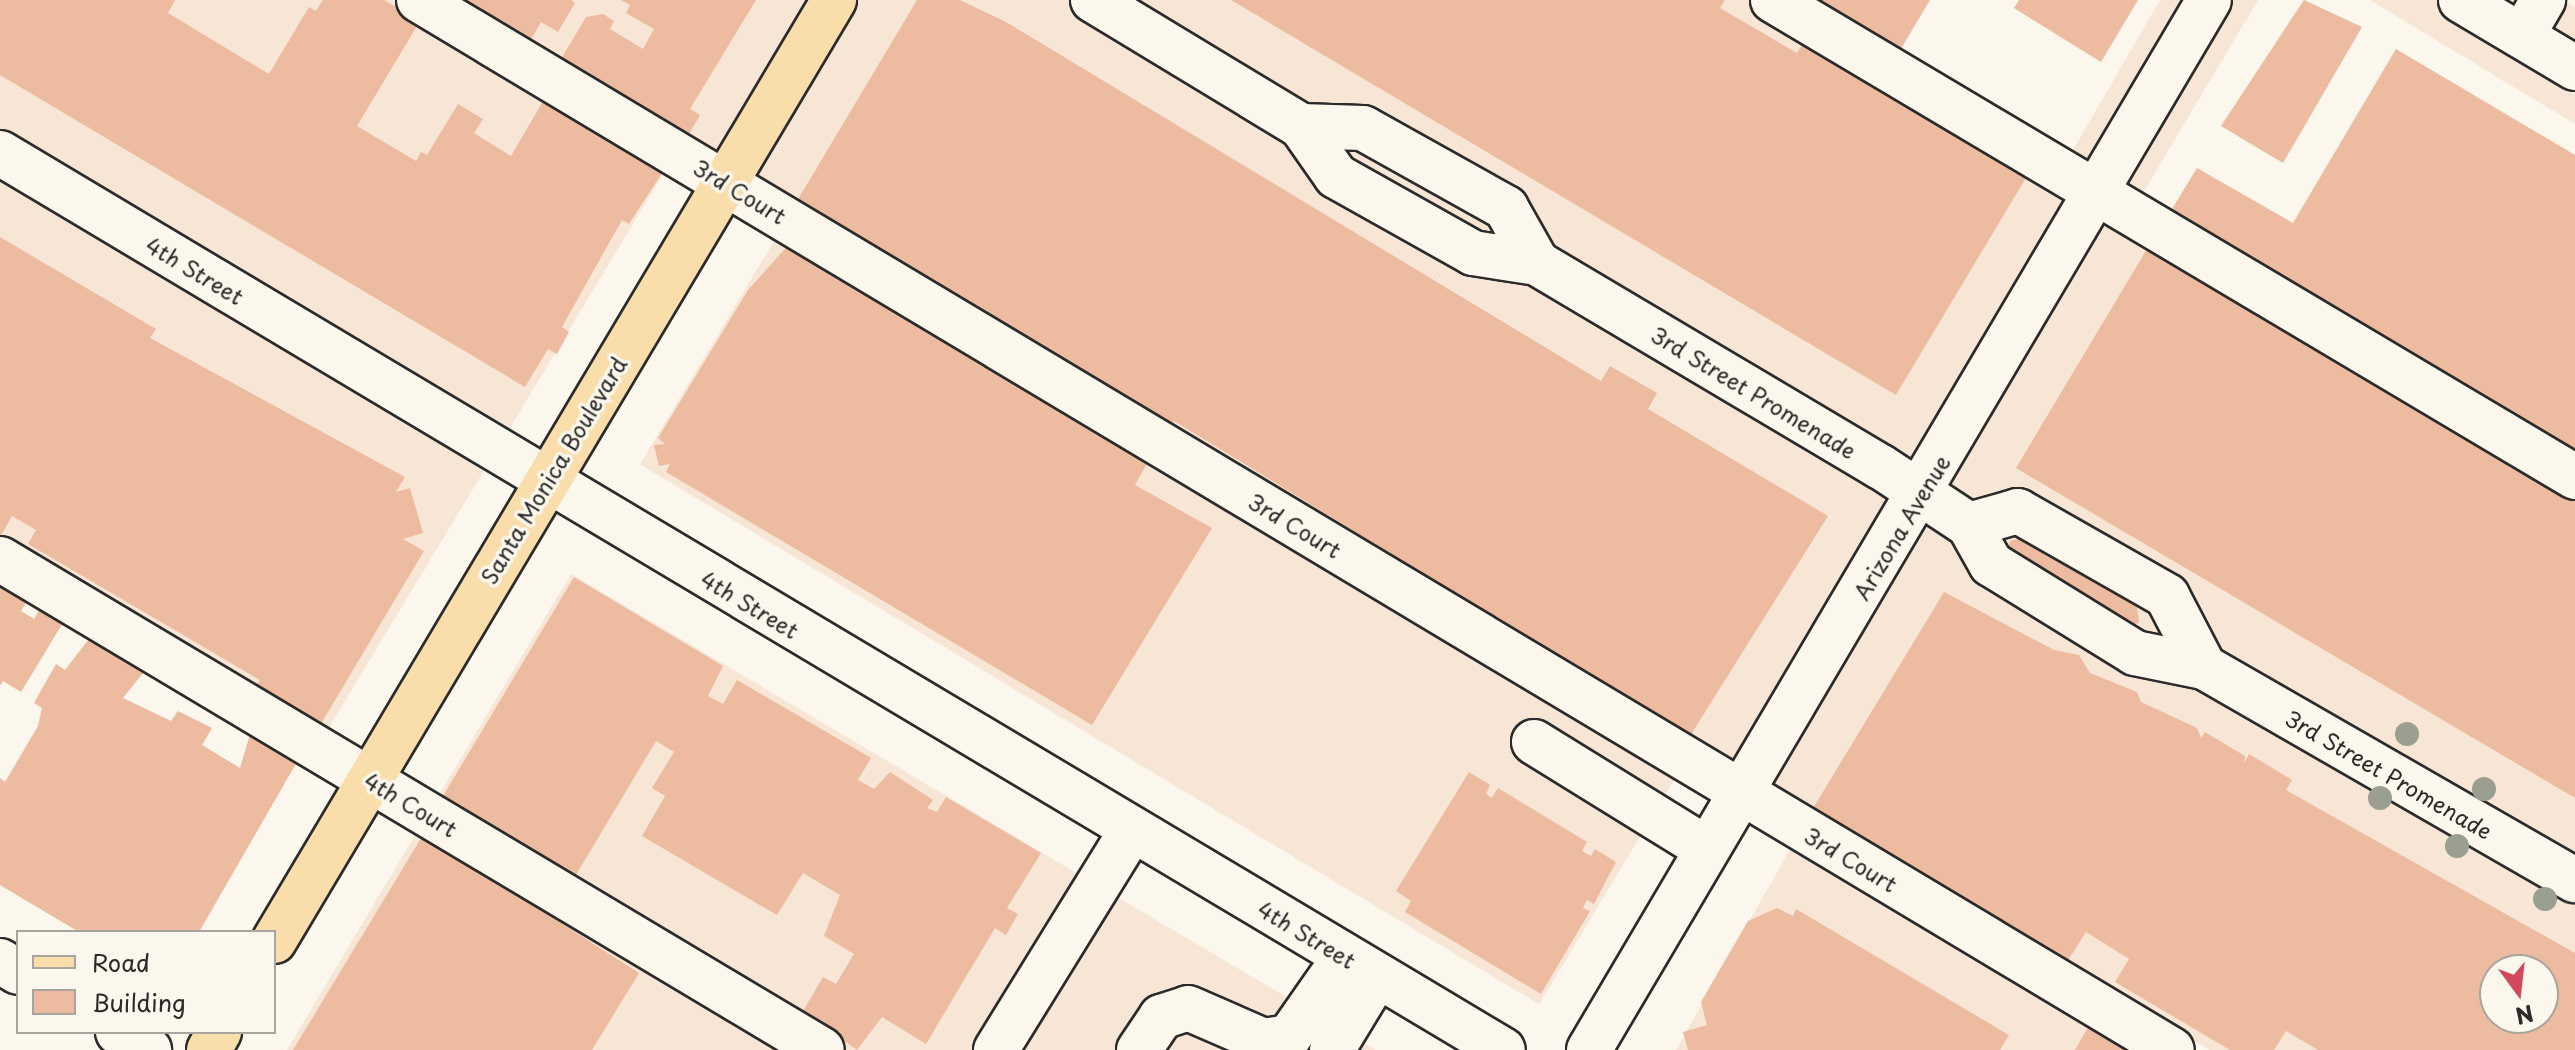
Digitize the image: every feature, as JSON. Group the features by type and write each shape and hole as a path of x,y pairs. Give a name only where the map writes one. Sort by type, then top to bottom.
{"main road":[{"name":"Santa Monica Boulevard","path":"276,938 834,0"}],"street":[{"name":"3rd Court","path":"419,0 2172,1050"},
{"name":"3rd Street Promenade","path":"1093,0 1301,126 1336,176 1473,253 1537,263 1921,493 1969,525 1991,564 2135,653 2204,667 2575,880"},
{"path":"1773,0 2575,477"},
{"name":"Arizona Avenue","path":"1589,1050 1921,493 2209,0"},
{"path":"2461,0 2532,18 2575,68"},
{"name":"4th Street","path":"0,153 545,482 1503,1050"},
{"path":"1969,525 2018,511 2167,596 2204,667"},
{"name":"4th Court","path":"0,559 822,1050"},
{"path":"1534,742 1707,849"},
{"path":"996,1050 1132,830"},
{"path":"1139,1050 1161,1017 1188,1008 1264,1041 1289,1037 1361,966"},
{"path":"1332,1050 1361,966"},
{"path":"121,1034 149,1050"}],"shaded area":[{"path":"0,0 403,0 671,161 322,739 0,549"},
{"path":"440,0 1766,0 2058,176 2160,0 2258,0 2128,218 2575,488 2575,1050 2210,1050"},
{"path":"2370,0 2564,0 2575,7 2575,124"},
{"path":"780,231 1679,771 1539,1004 640,464"},
{"path":"571,574 1376,1050 287,1050"},
{"path":"1795,841 2149,1050 1676,1050"}],"building":[{"path":"0,0 175,0 168,13 269,74 309,7 316,11 323,0 384,0 420,21 357,126 416,161 421,152 427,155 458,104 483,119 474,133 511,156 546,96 664,170 629,224 622,220 562,327 569,332 557,354 548,349 525,387 0,75"},
{"path":"451,0 571,0 575,3 558,32 541,22 527,46"},
{"path":"621,0 756,0 690,109 700,115 687,138 558,64 586,17 603,14 614,21 610,29 643,49 654,29 626,13 630,5"},
{"path":"917,0 960,0 1006,22 1601,381 1610,366 1657,393 1648,409 1828,516 1690,736 1174,421 1169,429 794,206"},
{"path":"1231,0 1725,0 1720,8 1797,53 1802,45 1819,55 1823,48 2030,171 1896,395"},
{"path":"1811,0 1930,0 1899,52"},
{"path":"2019,0 2138,0 2101,62 2014,8"},
{"path":"2304,0 2362,27 2283,163 2221,126"},
{"path":"2396,49 2575,155 2575,456 2169,214 2197,168 2293,223"},
{"path":"0,237 156,329 150,338 405,477 396,492 410,488 423,533 403,539 424,551 319,727 254,689 260,680 28,544 36,530 12,516 0,537"},
{"path":"2153,239 2575,493 2575,798 2016,468"},
{"path":"792,241 1079,411 1074,419 1149,460 1135,485 1212,528 1092,725 666,472 670,464 659,466 654,445 665,444 658,438 748,290"},
{"path":"2024,537 2136,602 2139,622 2131,628 2006,554 2010,541"},
{"path":"574,577 723,666 708,696 723,704 737,680 871,758 858,780 874,789 890,772 933,800 927,808 937,812 946,797 1041,853 1007,908 1018,914 1006,935 995,928 926,1044 882,1017 857,1050 803,1011 823,977 836,984 854,954 824,936 840,895 803,873 777,915 642,836 665,796 652,788 674,752 656,741 573,880 440,801"},
{"path":"0,585 27,601 21,611 34,619 41,607 64,621 21,692 3,681 0,686"},
{"path":"1944,592 2054,650 2079,655 2090,673 2137,692 2141,702 2197,728 2201,738 2205,732 2245,756 2244,763 2249,754 2292,780 2286,790 2575,953 2575,1050 2318,1050 2286,1031 2274,1050 2230,1050 2115,982 2129,959 2086,932 2067,962 1812,810"},
{"path":"92,635 147,668 123,698 171,721 178,711 212,728 202,745 240,768 251,731 297,762 200,930 76,930 0,885 0,778 5,782 38,726 42,708 34,703 56,664 65,670"},
{"path":"1469,772 1490,785 1486,794 1492,798 1498,788 1587,842 1582,851 1591,856 1595,849 1616,862 1594,904 1587,900 1583,908 1590,911 1541,994 1405,912 1411,901 1396,891"},
{"path":"423,835 639,973 592,1050 293,1050"},
{"path":"1777,908 1793,916 1796,909 2009,1035 2000,1050 1688,1050 1683,1032 1707,1025 1701,1002 1748,921"},
{"path":"2093,1019 2145,1050 2075,1050"}]}
